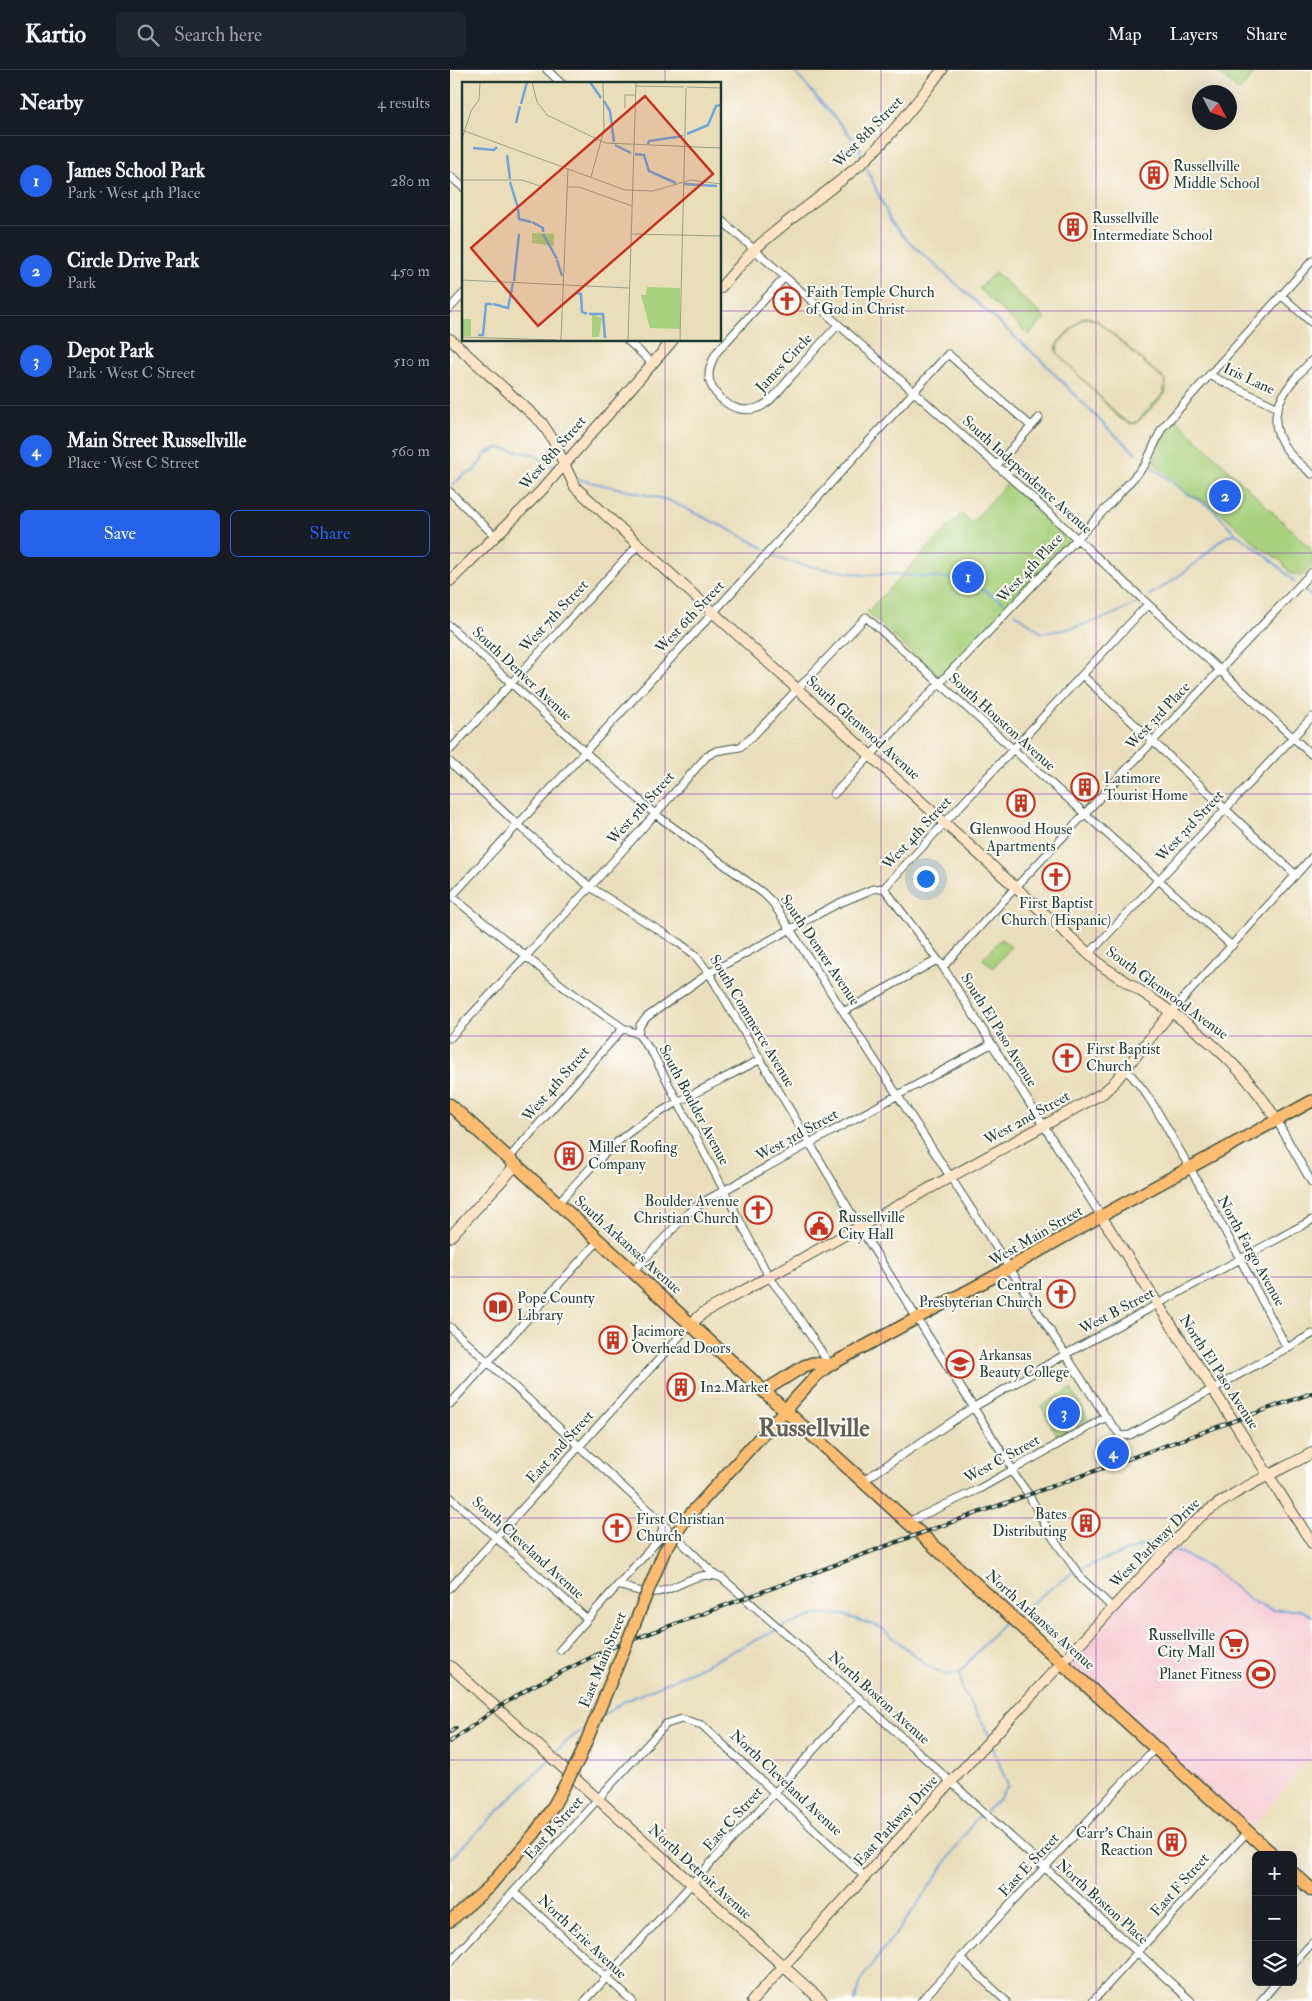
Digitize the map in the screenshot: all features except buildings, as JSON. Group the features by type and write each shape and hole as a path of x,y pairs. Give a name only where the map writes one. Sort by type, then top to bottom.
{"highway":[{"name":"South Arkansas Avenue","path":"450,1105 784,1410"},
{"name":"North Arkansas Avenue","path":"784,1410 1269,1851"},
{"path":"1297,1877 1312,1890"}],"main road":[{"name":"West Main Street","path":"784,1410 817,1375 830,1365 1011,1268 1101,1216 1312,1101"},
{"path":"764,1391 804,1366 813,1363 830,1365"},
{"name":"East Main Street","path":"450,1921 489,1887 535,1833 554,1805 579,1759 664,1552 685,1520 784,1410"}],"street":[{"path":"547,70 560,82"},
{"name":"West 8th Street","path":"721,287 754,251 868,158 942,70"},
{"path":"450,176 462,186"},
{"name":"South Independence Avenue","path":"721,220 1077,538 1312,755"},
{"name":"West 4th Place","path":"834,794 1145,465 1162,428 1312,261"},
{"name":"James Circle","path":"785,278 716,353 711,362 708,370 709,382 723,401 734,408 744,410 763,406 838,325"},
{"path":"450,308 462,295"},
{"path":"1280,295 1312,323"},
{"name":"South Glenwood Avenue","path":"450,338 542,424 553,440 576,487 1102,966 1172,1011 1222,1051 1247,1079 1277,1121"},
{"path":"628,341 652,363"},
{"name":"West 8th Street","path":"450,582 541,491 671,341"},
{"name":"West 6th Street","path":"450,896 713,613 948,354 1031,426"},
{"path":"1312,360 1293,380 1280,400 1275,415 1276,429 1280,440 1288,452 1312,474"},
{"name":"Iris Lane","path":"1209,375 1278,408"},
{"path":"996,466 1039,418"},
{"path":"450,492 495,536"},
{"name":"West 7th Street","path":"450,750 638,545"},
{"name":"West 3rd Place","path":"943,967 1312,572"},
{"name":"West 4th Street","path":"638,1034 640,1025 647,1017 709,973 837,904 873,889 884,888 1148,604"},
{"name":"South Houston Avenue","path":"866,617 1232,946"},
{"name":"West 5th Street","path":"450,1038 590,887 707,756 716,751 740,747 751,738 866,617"},
{"name":"South Denver Avenue","path":"450,626 584,751 655,814 773,902 1106,1417"},
{"path":"1082,675 1296,875"},
{"name":"West 3rd Street","path":"1089,954 1312,717"},
{"name":"South Commerce Avenue","path":"450,762 518,825 590,887 679,943 694,954 709,973 860,1228 974,1407 1012,1473 1029,1495 1049,1532 1082,1579 1113,1608"},
{"name":"West 2nd Street","path":"691,1324 703,1313 1102,1093 1113,1084 1172,1011 1312,856"},
{"name":"South El Paso Avenue","path":"884,888 943,967 1101,1216"},
{"path":"450,896 566,988 623,1028 638,1034"},
{"path":"844,1011 937,960"},
{"name":"West 4th Street","path":"513,1161 623,1028"},
{"name":"South Boulder Avenue","path":"638,1034 653,1054 769,1277 789,1302 830,1365"},
{"name":"West 3rd Street","path":"633,1271 688,1213 724,1190 991,1044"},
{"path":"558,1203 607,1151 634,1129 759,1060"},
{"name":"North Fargo Avenue","path":"1125,1068 1152,1102 1190,1168 1287,1348"},
{"path":"1277,1121 1312,1183"},
{"path":"450,1237 513,1161"},
{"name":"North El Paso Avenue","path":"1101,1216 1312,1543"},
{"name":"West B Street","path":"863,1482 974,1407 1066,1354 1312,1220"},
{"path":"450,1404 599,1240"},
{"name":"East 2nd Street","path":"450,1588 691,1324"},
{"path":"450,1327 580,1445 715,1575"},
{"path":"1106,1417 1121,1436 1130,1435 1312,1334"},
{"name":"West C Street","path":"908,1522 979,1489 1106,1417"},
{"name":"West Parkway Drive","path":"1063,1662 1199,1516 1214,1505 1312,1453"},
{"name":"South Cleveland Avenue","path":"450,1497 587,1619"},
{"path":"560,1650 660,1538 663,1528 659,1520"},
{"path":"618,1585 649,1593 660,1592 694,1577 715,1575"},
{"name":"North Boston Avenue","path":"715,1575 722,1578 778,1626 951,1782"},
{"name":"East Parkway Drive","path":"752,2001 1063,1662"},
{"name":"North Detroit Avenue","path":"450,1666 822,2001"},
{"name":"East C Street","path":"585,2001 860,1699"},
{"name":"North Cleveland Avenue","path":"682,1719 702,1725 865,1877"},
{"name":"East B Street","path":"450,1962 666,1724 682,1719"},
{"name":"East E Street","path":"921,2001 1156,1747"},
{"name":"North Boston Place","path":"951,1782 1044,1869 1191,2001"},
{"name":"East F Street","path":"1093,2001 1248,1831"},
{"name":"North Erie Avenue","path":"514,1892 632,2001"},
{"path":"1297,1960 1312,1944"},
{"path":"960,1958 1006,2001"},
{"path":"1261,2001 1274,1986"}],"shaded area":[{"name":"Russellville City Mall","path":"1174,1542 1188,1555 1211,1568 1255,1603 1273,1610 1300,1610 1312,1616 1312,1756 1248,1831 1063,1663"}],"green space":[{"path":"1215,70 1256,71 1239,91 1237,85 1232,85"},
{"path":"995,272 1045,318 1029,335 979,289"},
{"path":"1087,317 1097,320 1166,381 1165,394 1137,423 1130,424 1119,418 1077,373 1120,417 1130,423 1136,422 1164,393 1165,381 1097,321 1087,318 1082,319 1058,344 1057,352 1057,343 1082,318"},
{"path":"1177,420 1312,550 1312,566 1301,576 1291,574 1281,561 1258,546 1225,516 1205,502 1182,490 1154,462 1163,439"},
{"path":"1008,482 1066,536 1069,542 946,672 939,676 867,612 961,514 972,523"},
{"path":"1001,939 1011,947 993,968 983,959"},
{"path":"1071,1389 1088,1419 1058,1437 1041,1406"}],"waterway":[{"path":"793,70 860,147 861,156"},
{"path":"866,167 891,222 905,238 1043,362 1107,428 1136,453"},
{"path":"452,485 466,473 473,472 487,453 498,448 533,454 555,468"},
{"path":"1151,466 1186,493 1213,509 1236,534"},
{"path":"578,479 668,500 764,548"},
{"path":"1148,596 1201,559 1225,537 1236,534 1269,558 1295,582"},
{"path":"774,555 780,559 808,566 864,575 893,574 957,579 977,586 1003,602"},
{"path":"1303,590 1312,597"},
{"path":"1015,613 1042,633 1067,629 1091,622 1116,613 1138,602"},
{"path":"1077,1570 1149,1543 1158,1542 1167,1546"},
{"path":"1173,1549 1211,1568 1255,1603 1273,1610 1300,1610 1312,1616"},
{"path":"1017,1614 1073,1572"},
{"path":"782,1627 819,1614 843,1615 880,1627 929,1667 947,1675 960,1672 1002,1624 1009,1619"},
{"path":"601,1717 621,1703 699,1668 778,1629"},
{"path":"960,1673 962,1689 989,1736"},
{"path":"554,1754 568,1740 587,1727"},
{"path":"986,1811 999,1799 1008,1786 991,1743"},
{"path":"450,1859 549,1760"},
{"path":"855,2001 862,1978 914,1909 975,1820 982,1814"}],"railway":[{"path":"450,1742 497,1708 531,1687 610,1648 905,1539 1312,1393"},
{"path":"450,1732 456,1728"}],"place":[{"name":"Russellville Middle School","path":"1154,175"},
{"name":"Russellville Intermediate School","path":"1073,227"},
{"name":"Faith Temple Church of God in Christ","path":"787,301"},
{"name":"Circle Drive Park","path":"1225,496"},
{"name":"James School Park","path":"968,577"},
{"name":"Latimore Tourist Home","path":"1085,787"},
{"name":"Glenwood House Apartments","path":"1021,803"},
{"name":"First Baptist Church (Hispanic)","path":"1056,877"},
{"name":"First Baptist Church","path":"1067,1058"},
{"name":"Miller Roofing Company","path":"569,1156"},
{"name":"Boulder Avenue Christian Church","path":"758,1210"},
{"name":"Russellville City Hall","path":"819,1226"},
{"name":"Central Presbyterian Church","path":"1061,1294"},
{"name":"Pope County Library","path":"498,1307"},
{"name":"Jacimore Overhead Doors","path":"613,1340"},
{"name":"Arkansas Beauty College","path":"960,1364"},
{"name":"In2.Market","path":"681,1387"},
{"name":"Depot Park","path":"1064,1413"},
{"name":"Main Street Russellville","path":"1113,1453"},
{"name":"Bates Distributing","path":"1086,1523"},
{"name":"First Christian Church","path":"617,1528"},
{"name":"Russellville City Mall","path":"1234,1644"},
{"name":"Planet Fitness","path":"1261,1674"},
{"name":"Carr's Chain Reaction","path":"1172,1842"}],"district":[{"name":"Russellville","path":"814,1428"}]}
